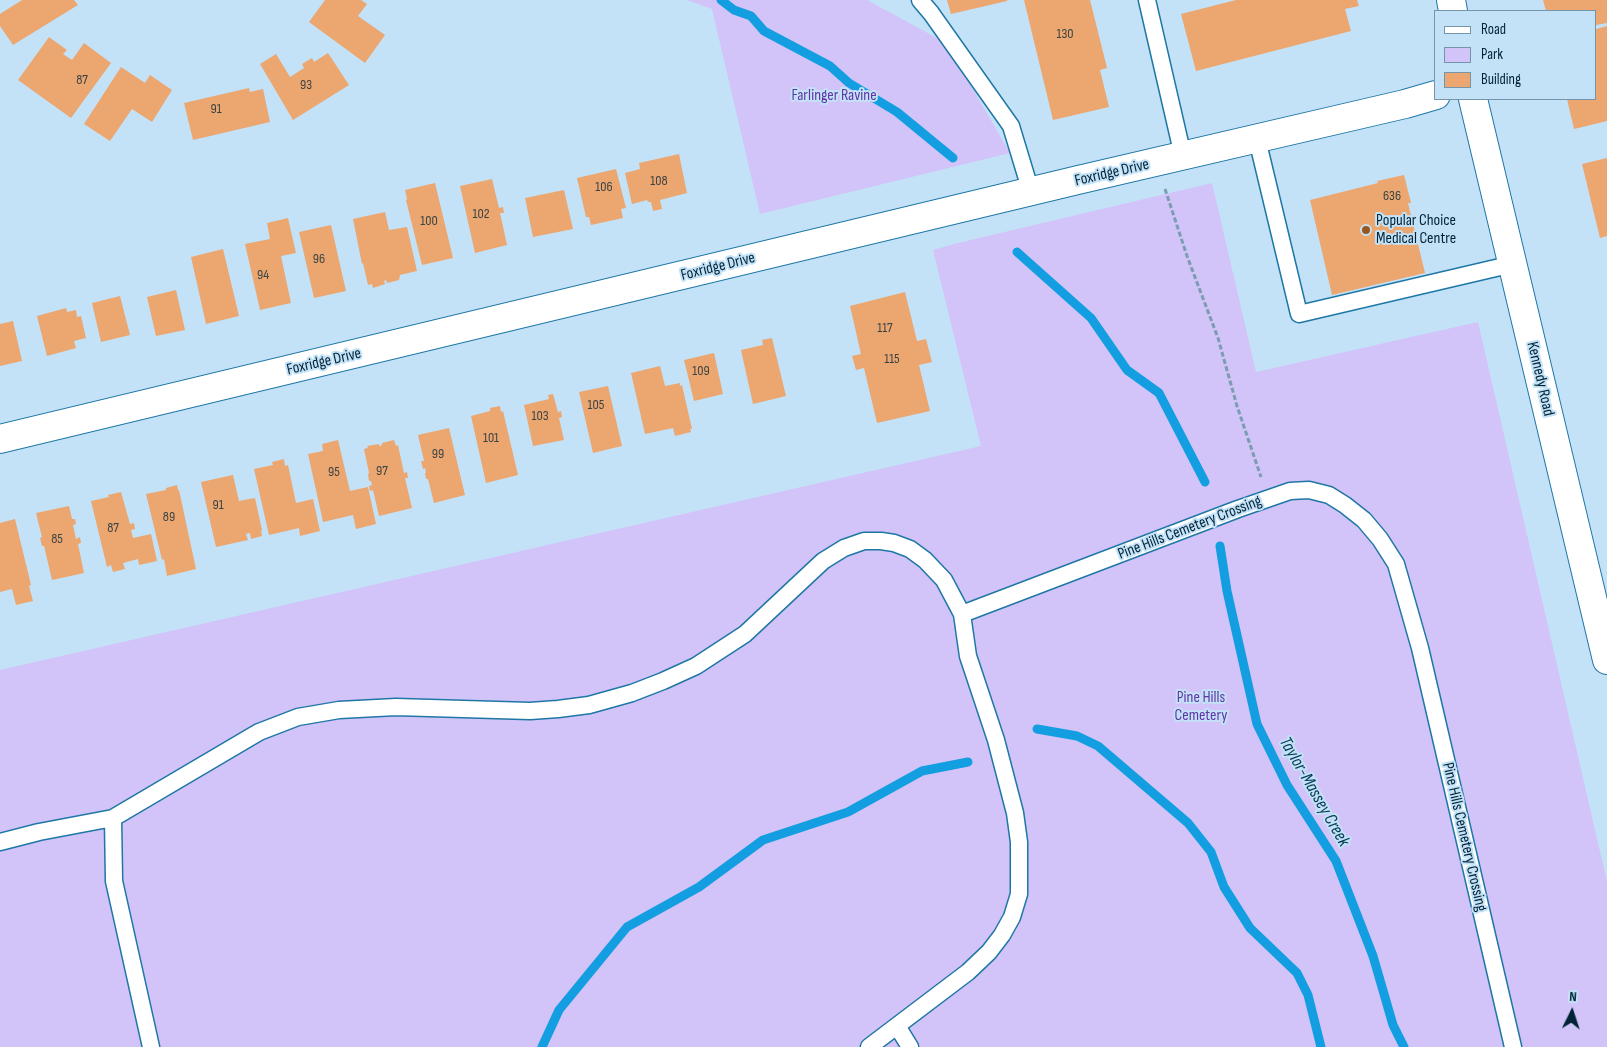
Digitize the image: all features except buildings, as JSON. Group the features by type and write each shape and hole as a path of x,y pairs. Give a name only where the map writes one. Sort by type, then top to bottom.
{"street":[{"name":"Foxridge Drive","path":"0,439 1434,96"},
{"name":"Kennedy Road","path":"1474,100 1607,660"}],"lane":[{"path":"920,0 1011,126 1031,192"},
{"path":"1147,0 1170,159"},
{"path":"1256,139 1300,314 1513,264"},
{"name":"Pine Hills Cemetery Crossing","path":"962,614 1290,491 1309,490 1329,496 1345,505 1364,520 1380,539 1396,564 1420,648 1513,1047"},
{"path":"0,842 39,832 113,818 259,732 298,717 339,710 396,707 530,711 558,709 589,705 632,693 696,666 745,634 823,561 844,548 864,542 881,541 894,543 910,549 925,560 944,580 962,614 968,656 996,740 1014,813 1019,842 1019,894 1012,917 1002,935 989,952 968,972 869,1047"},
{"path":"113,818 114,882 151,1047"},
{"path":"897,1026 910,1047"}],"path":[{"path":"1170,159 1187,256 1218,338 1237,406 1268,499"}],"green space":[{"name":"Farlinger Ravine","path":"687,0 867,0 946,43 1010,153 760,214 712,9"},
{"name":"Pine Hills Cemetery","path":"1212,183 1256,372 1478,322 1607,882 1607,1047 0,1047 0,670 981,446 933,250"}],"waterway":[{"name":"Taylor-Massey Creek","path":"721,0 734,10 751,16 764,31 830,66 849,83 897,112 953,158"},
{"name":"Taylor-Massey Creek","path":"1017,252 1091,318 1127,370 1159,393 1205,482"},
{"name":"Taylor-Massey Creek","path":"1220,546 1227,591 1257,724 1287,785 1336,861 1373,956 1393,1025 1404,1047"},
{"path":"1037,729 1077,736 1098,746 1188,823 1211,852 1224,887 1250,928 1297,973 1308,995 1321,1047"},
{"path":"542,1047 559,1010 627,927 699,887 763,840 848,812 922,771 968,762"}],"place":[{"name":"Popular Choice Medical Centre","path":"1366,230"}]}
